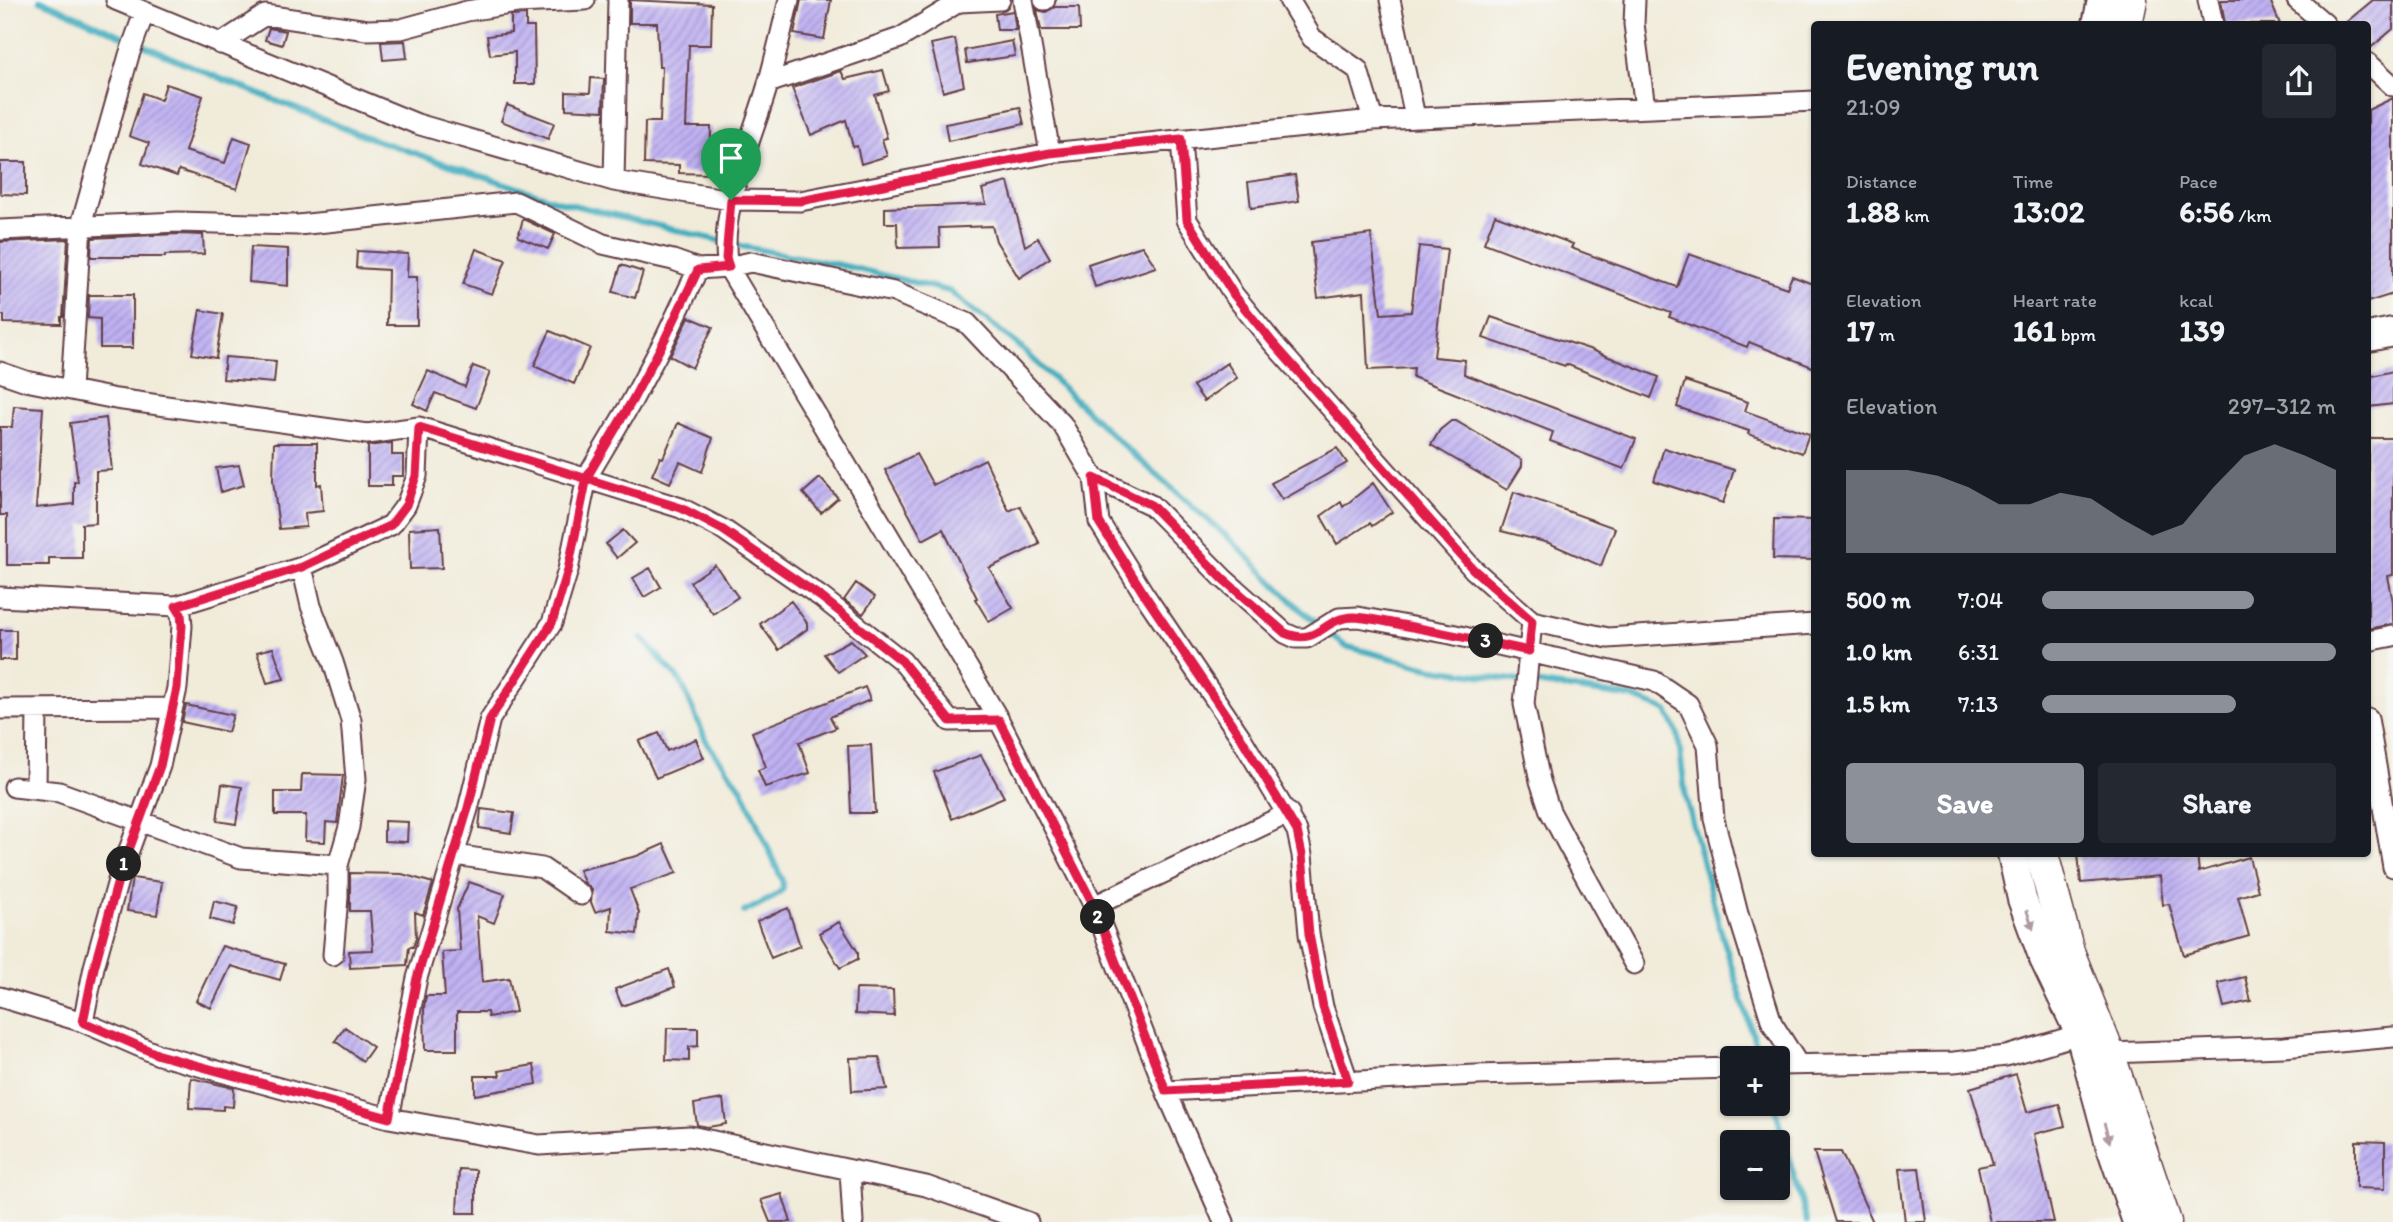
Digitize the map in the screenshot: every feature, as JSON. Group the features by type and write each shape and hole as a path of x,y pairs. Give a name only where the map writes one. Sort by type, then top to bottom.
{"main road":[{"path":"2098,21 2102,0"},
{"path":"2127,21 2131,0"},
{"path":"2371,336 2393,332"},
{"path":"2013,857 2022,899 2044,959 2080,1034 2110,1144 2137,1222"},
{"path":"2043,857 2068,952 2108,1053 2165,1222"}],"street":[{"path":"116,0 142,20 220,44 416,124 614,181 731,200 800,201 1050,153 1373,120 1811,101"},
{"path":"220,44 265,15 367,30 401,29 467,11 505,5 585,0"},
{"path":"614,181 618,0"},
{"path":"789,0 768,83 731,200 727,262 999,720 1094,906 1166,1091 1224,1222"},
{"path":"768,83 900,38 959,2 1000,0"},
{"path":"1023,0 1050,153"},
{"path":"1289,0 1312,38 1358,71 1373,120"},
{"path":"1390,0 1415,117"},
{"path":"1635,0 1634,24 1646,108"},
{"path":"2208,0 2212,21"},
{"path":"2305,3 2322,21"},
{"path":"71,390 81,225 129,55 142,20"},
{"path":"2371,66 2393,86"},
{"path":"1181,139 1187,220 1234,295 1273,343 1473,569 1532,621 1608,638 1811,624"},
{"path":"0,230 178,222 298,225 516,202 603,244 673,260 698,270 727,262 751,262 894,292 967,323 1062,424 1094,478 1099,522 1289,813 1297,831 1302,855 1309,934 1323,1007 1348,1081"},
{"path":"389,1118 417,978 455,855 490,719 552,623 568,570 587,477 649,370 698,270"},
{"path":"0,372 26,381 116,399 367,434 419,427 681,508 723,530 821,597 902,661 950,721 999,720"},
{"path":"0,597 176,606 302,567 391,525 406,505 416,476 419,427"},
{"path":"1094,478 1151,505 1223,579 1285,633 1296,638 1307,638 1339,618 1357,617 1451,634 1528,660 1654,681 1688,704 1707,745 1714,819 1738,914 1781,1046"},
{"path":"302,567 311,606 333,662 351,720 356,779 349,827 338,865 333,955"},
{"path":"83,1022 94,968 116,890 160,766 177,688 182,626 181,614 176,606"},
{"path":"1532,621 1524,704 1540,781 1550,811 1634,964"},
{"path":"2371,640 2393,636"},
{"path":"0,709 172,708"},
{"path":"36,789 37,709"},
{"path":"2371,730 2388,801 2393,867"},
{"path":"14,787 59,792 140,819 241,858 338,865"},
{"path":"1094,906 1289,813"},
{"path":"455,855 542,868 581,895"},
{"path":"0,997 83,1022 159,1055 389,1118 539,1145 690,1136 926,1186 1028,1222"},
{"path":"1790,1065 1954,1062 2006,1056 2080,1034"},
{"path":"2108,1053 2284,1047 2393,1038"},
{"path":"1166,1091 1503,1074 1720,1068"},
{"path":"850,1170 853,1222"}],"building":[{"path":"630,0 712,4 711,45 689,45 686,127 711,127 710,174 679,173 679,165 644,164 645,122 660,122 662,67 659,67 657,23 630,23"},
{"path":"801,0 831,0 824,39 794,34"},
{"path":"2221,0 2270,0 2279,21 2224,21"},
{"path":"2373,0 2393,0 2393,29 2371,47 2371,21 2348,21"},
{"path":"1055,7 1079,7 1080,30 1041,30 1037,10 1046,12"},
{"path":"1013,11 1016,30 997,30 995,14"},
{"path":"526,15 526,27 534,27 535,84 515,84 515,52 490,55 487,36 511,33 511,16"},
{"path":"269,28 286,31 282,45 265,40"},
{"path":"955,39 964,86 943,92 931,44"},
{"path":"405,41 407,58 383,60 381,42"},
{"path":"1012,41 1015,56 967,63 965,50"},
{"path":"883,70 889,91 875,95 887,138 882,139 887,156 861,164 846,120 811,135 792,88 841,71 845,79"},
{"path":"591,78 604,79 603,111 566,109 566,92 590,93"},
{"path":"166,84 203,96 185,151 225,163 234,137 251,143 237,189 179,170 177,176 142,164 149,143 129,136 143,93 161,100"},
{"path":"2393,98 2393,294 2371,301 2371,109"},
{"path":"507,105 554,123 548,139 501,121"},
{"path":"1020,107 1024,124 948,141 945,124"},
{"path":"0,162 26,162 26,195 0,194"},
{"path":"1295,175 1299,201 1251,208 1248,182"},
{"path":"1008,182 1025,246 1038,238 1050,258 1019,278 996,241 992,226 939,228 940,247 898,248 897,223 885,223 885,208 986,204 982,189"},
{"path":"1495,215 1573,244 1571,248 1677,287 1689,254 1787,288 1792,276 1811,283 1811,366 1749,342 1747,347 1669,317 1671,313 1484,243"},
{"path":"523,219 555,234 548,249 518,237"},
{"path":"1371,234 1381,314 1411,312 1419,246 1447,249 1434,357 1465,360 1464,374 1636,439 1624,469 1550,441 1553,432 1413,377 1414,368 1368,370 1364,292 1318,298 1311,242"},
{"path":"203,235 204,254 91,257 92,238"},
{"path":"68,239 61,324 4,323 4,315 0,315 0,242"},
{"path":"1142,246 1156,267 1095,287 1088,264"},
{"path":"251,247 288,249 288,286 249,282"},
{"path":"476,249 506,260 492,294 463,284"},
{"path":"357,251 408,254 407,277 417,277 417,325 387,325 388,270 356,268"},
{"path":"621,265 643,272 635,298 613,292"},
{"path":"89,295 133,295 133,348 100,348 100,319 88,318"},
{"path":"200,310 223,314 216,358 192,354"},
{"path":"689,317 713,327 692,368 670,356"},
{"path":"1491,317 1589,349 1659,377 1651,398 1566,364 1565,366 1483,338"},
{"path":"550,331 590,348 574,384 534,366"},
{"path":"225,357 276,361 274,383 223,379"},
{"path":"1227,363 1237,378 1204,401 1193,386"},
{"path":"473,366 490,372 476,408 435,393 427,411 413,404 428,371 465,387"},
{"path":"2393,371 2393,404 2371,407 2371,376"},
{"path":"1685,381 1748,402 1745,411 1809,434 1802,453 1748,434 1749,431 1677,407"},
{"path":"14,406 43,408 36,508 74,504 74,482 78,482 70,423 106,418 112,470 96,471 96,523 82,524 82,558 49,558 49,565 7,565 7,515 0,515 0,427 12,427"},
{"path":"1451,421 1456,421 1522,460 1522,466 1507,490 1431,445 1440,430"},
{"path":"678,423 713,438 702,472 680,462 670,483 652,475 660,457 663,458"},
{"path":"2371,438 2393,438 2393,575 2388,576 2393,602 2393,624 2371,628"},
{"path":"274,443 317,443 317,485 321,484 323,511 305,513 306,527 279,529 273,480"},
{"path":"392,443 392,455 403,455 403,476 392,476 392,486 368,486 368,446"},
{"path":"1337,448 1347,463 1282,500 1271,483"},
{"path":"1664,448 1734,470 1723,503 1654,481"},
{"path":"916,454 933,485 985,459 1009,511 1020,506 1040,544 989,568 1013,608 989,622 975,599 977,598 943,529 923,540 885,470"},
{"path":"239,465 244,485 221,492 216,468"},
{"path":"820,478 838,498 821,513 803,493"},
{"path":"1373,483 1392,512 1337,544 1321,516 1341,502 1343,507"},
{"path":"1514,492 1615,528 1601,566 1549,543 1501,531"},
{"path":"1774,519 1811,520 1811,560 1773,559"},
{"path":"440,527 442,568 410,569 409,529"},
{"path":"623,530 635,543 617,558 606,544"},
{"path":"715,565 738,597 713,614 690,582"},
{"path":"650,568 661,587 644,597 633,578"},
{"path":"856,583 875,597 863,614 844,600"},
{"path":"791,601 807,623 807,629 779,650 760,624"},
{"path":"0,630 16,630 16,660 0,660"},
{"path":"851,640 865,654 838,672 824,654"},
{"path":"273,648 284,679 267,683 257,652"},
{"path":"865,687 870,700 830,717 836,728 799,742 810,773 765,787 758,770 766,767 752,732"},
{"path":"186,705 233,715 228,732 182,722"},
{"path":"659,733 667,751 696,739 704,758 656,778 639,741"},
{"path":"871,745 875,813 851,813 848,746"},
{"path":"981,755 1004,797 952,819 934,772"},
{"path":"302,774 343,775 337,823 326,822 325,842 305,841 306,815 275,815 275,792 301,792"},
{"path":"222,784 242,787 236,824 217,821"},
{"path":"481,809 514,813 511,833 479,828"},
{"path":"384,821 408,822 407,842 384,841"},
{"path":"664,844 677,873 630,889 639,913 637,934 610,931 611,907 595,912 591,902 592,890 584,882 579,870 637,856"},
{"path":"2078,857 2197,857 2199,872 2249,857 2258,891 2238,897 2249,936 2184,955 2169,904 2163,905 2160,876 2081,883"},
{"path":"350,873 402,874 433,883 423,915 415,912 416,938 413,947 409,947 407,965 350,968 349,951 373,950 370,911 350,911"},
{"path":"132,878 162,882 157,915 127,911"},
{"path":"469,882 505,894 494,923 477,916 482,982 509,978 516,1012 488,1017 487,1012 457,1012 457,1050 425,1050 426,996 445,996 442,952 460,951 457,909"},
{"path":"214,901 238,907 233,925 210,919"},
{"path":"788,908 800,946 771,958 757,921"},
{"path":"839,922 858,952 858,959 840,968 819,933"},
{"path":"222,946 285,964 280,980 231,966 211,1008 196,1001"},
{"path":"669,969 675,987 622,1006 615,989"},
{"path":"2245,977 2251,1001 2224,1007 2218,983"},
{"path":"856,989 893,990 894,1016 855,1014"},
{"path":"345,1027 373,1047 363,1061 335,1041"},
{"path":"667,1028 698,1028 698,1046 689,1047 689,1061 666,1060"},
{"path":"879,1057 887,1089 852,1091 850,1058"},
{"path":"534,1065 537,1084 475,1095 475,1076 500,1076 499,1071"},
{"path":"2016,1074 2027,1112 2059,1104 2065,1126 2034,1134 2054,1222 1990,1222 1978,1167 1993,1164 1970,1088"},
{"path":"191,1078 234,1088 233,1107 223,1106 223,1110 189,1108"},
{"path":"723,1099 726,1124 708,1127 697,1125 694,1104"},
{"path":"2356,1141 2385,1142 2385,1189 2356,1188"},
{"path":"1814,1152 1841,1152 1873,1222 1836,1222"},
{"path":"1919,1168 1926,1222 1905,1222 1899,1169"},
{"path":"459,1169 476,1170 476,1213 457,1213"},
{"path":"782,1194 791,1222 770,1222 761,1200"}],"waterway":[{"path":"40,0 207,73 364,136 557,201 745,247 845,266 949,291 1016,343 1125,447 1233,542 1301,610 1345,646 1429,668 1632,697 1667,711 1678,735 1686,799 1720,928 1756,1046"},
{"path":"642,638 681,682 707,743 742,789 782,880 783,889 772,898 744,912"},
{"path":"1777,1116 1807,1222"}],"route":[{"path":"731,200 726,258 729,267 698,270 632,401 587,477 568,570 552,623 490,719 468,808 417,978 389,1118 159,1055 83,1022 94,968 119,877 160,766 177,688 182,626 181,614 176,606 302,567 391,525 406,505 416,476 419,427 587,477 681,508 723,530 821,597 902,661 950,721 999,720 1094,906 1166,1091 1348,1081 1323,1007 1309,934 1302,855 1297,831 1289,813 1240,736 1099,522 1094,478 1151,505 1223,579 1285,633 1296,638 1307,638 1339,618 1357,617 1529,651 1532,621 1473,569 1273,343 1234,295 1187,220 1181,139 1050,153 800,201 731,200"}]}
